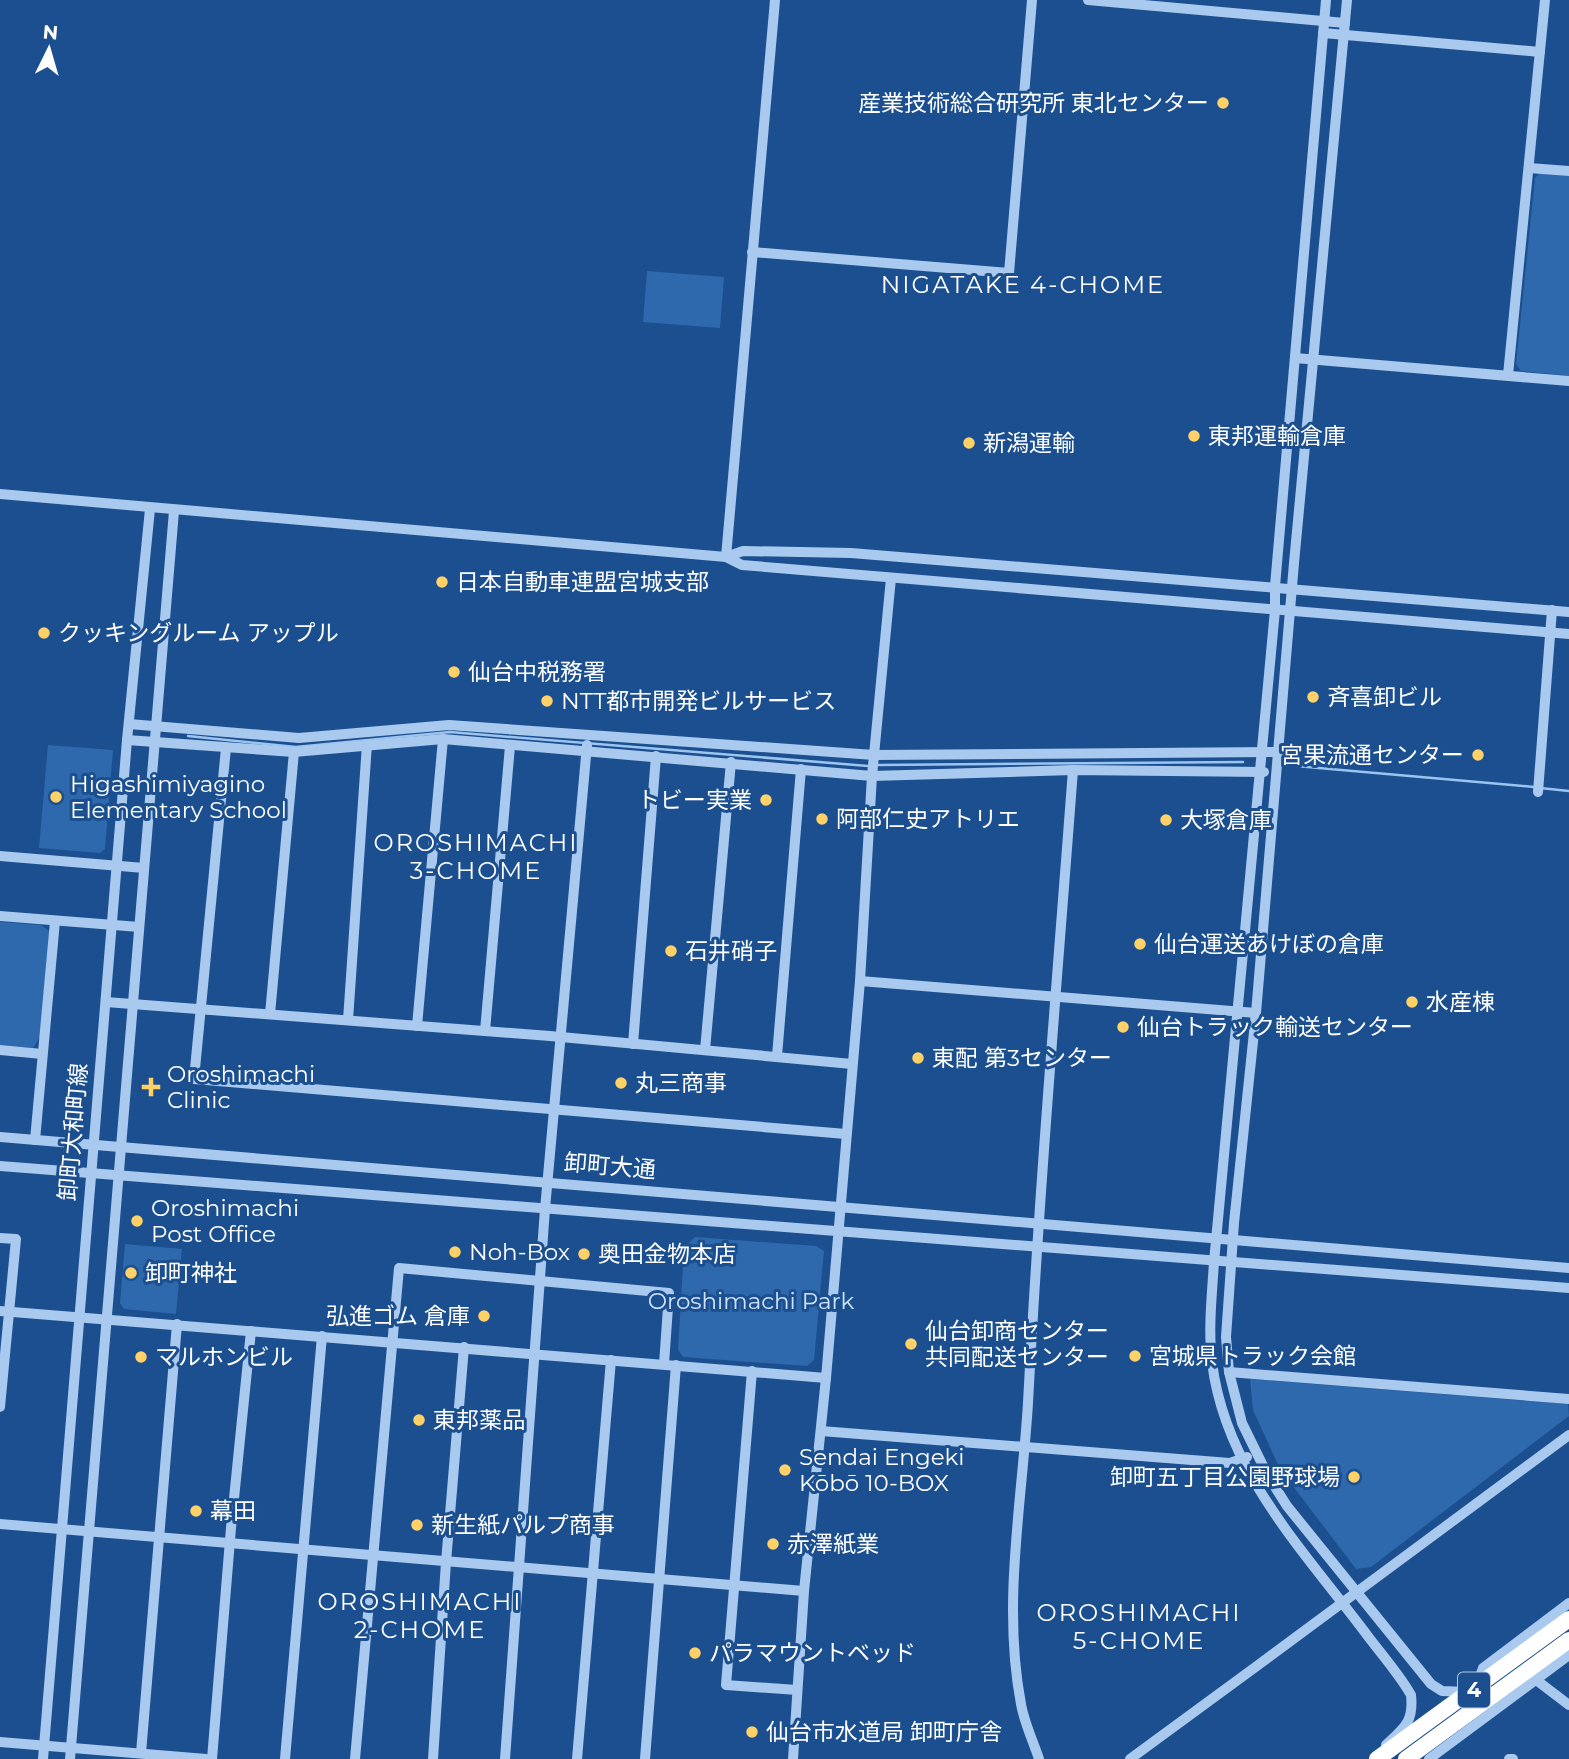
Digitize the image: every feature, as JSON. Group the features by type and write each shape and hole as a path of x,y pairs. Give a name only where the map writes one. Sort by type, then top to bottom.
{"highway":[{"name":"4","path":"1377,1759 1569,1619"},
{"name":"4","path":"1406,1759 1531,1676 1569,1640"}],"street":[{"path":"726,557 775,0"},
{"path":"752,252 1009,274 1032,0"},
{"path":"1088,0 1345,23"},
{"path":"1326,0 1275,610 1214,1262 1211,1338 1212,1363 1227,1427 1241,1460 1277,1518 1344,1603 1411,1695 1413,1710 1405,1727 1370,1759"},
{"path":"1347,0 1231,1263 1226,1337 1229,1372 1242,1423 1255,1453 1287,1506 1431,1684 1441,1691 1453,1693 1473,1690 1483,1668 1569,1603"},
{"path":"1508,375 1545,0"},
{"path":"1323,33 1540,52"},
{"path":"1529,168 1569,171"},
{"path":"1295,358 1569,380"},
{"path":"0,495 726,557 742,565 1569,634"},
{"name":"卸町大和町線","path":"43,1759 127,740 150,509"},
{"path":"70,1753 174,511"},
{"path":"726,557 743,551 851,553 1293,587 1569,612"},
{"path":"793,1759 804,1591 826,1377 860,981 874,756 891,578"},
{"path":"1538,786 1552,610"},
{"path":"129,724 299,738 449,726 874,756 1279,752"},
{"path":"505,1759 533,1353 588,736"},
{"path":"127,740 295,752 443,738 510,746 873,773 1073,770 1278,772"},
{"path":"417,1026 443,738"},
{"path":"348,1020 367,744"},
{"path":"485,1031 510,746"},
{"path":"226,748 194,1079 846,1134"},
{"path":"270,1014 295,752"},
{"path":"633,1044 656,756"},
{"path":"705,1050 731,762"},
{"path":"776,1056 801,769"},
{"path":"1039,1759 1021,1705 1013,1641 1014,1571 1073,770"},
{"path":"0,856 144,868"},
{"path":"0,916 139,927"},
{"path":"35,1140 55,922"},
{"path":"860,981 1256,1013"},
{"path":"106,1002 561,1037 852,1063"},
{"path":"0,1050 43,1054"},
{"name":"卸町大通","path":"0,1137 1569,1268"},
{"path":"0,1166 1569,1288"},
{"path":"0,1238 16,1240 5,1311 0,1407"},
{"path":"355,1759 399,1268 668,1293 670,1365 660,1579 645,1759"},
{"path":"5,1311 826,1377"},
{"path":"141,1753 177,1324"},
{"path":"212,1759 251,1331"},
{"path":"285,1759 322,1336"},
{"path":"433,1759 464,1347"},
{"path":"577,1759 611,1360"},
{"path":"752,1371 726,1685 797,1690"},
{"path":"1229,1372 1569,1399"},
{"path":"821,1431 1230,1463 1255,1453"},
{"path":"1130,1759 1569,1434"},
{"path":"0,1524 804,1591"},
{"path":"1429,1759 1531,1676 1569,1655"},
{"path":"1531,1676 1569,1705"},
{"path":"0,1742 44,1745 70,1753 141,1753 206,1759"}],"green space":[{"path":"1540,173 1569,176 1569,376 1521,371 1516,364 1535,178"},
{"path":"647,271 724,277 720,328 643,322"},
{"path":"48,745 113,750 105,849 100,853 39,848"},
{"path":"0,922 41,925 49,931 40,1037 33,1048 0,1045"},
{"name":"Oroshimachi Park","path":"695,1237 816,1246 824,1251 814,1360 807,1366 683,1357 678,1350 684,1248"},
{"path":"125,1244 182,1249 176,1314 124,1309 120,1303"},
{"path":"1250,1379 1568,1404 1569,1416 1371,1567 1356,1569 1280,1469 1253,1410"}],"waterway":[{"path":"188,736 296,747 450,732 868,766"},
{"path":"878,765 1243,762"},
{"path":"1296,766 1534,787"},
{"path":"1540,788 1569,791"}],"place":[{"name":"産業技術総合研究所 東北センター","path":"1223,103"},
{"name":"東邦運輸倉庫","path":"1194,436"},
{"name":"新潟運輸","path":"969,443"},
{"name":"日本自動車連盟宮城支部","path":"442,582"},
{"name":"クッキングルーム アップル","path":"44,633"},
{"name":"仙台中税務署","path":"454,672"},
{"name":"斉喜卸ビル","path":"1313,697"},
{"name":"NTT都市開発ビルサービス","path":"547,701"},
{"name":"宮果流通センター","path":"1478,755"},
{"name":"Higashimiyagino Elementary School","path":"56,797"},
{"name":"トビー実業","path":"766,800"},
{"name":"阿部仁史アトリエ","path":"822,819"},
{"name":"大塚倉庫","path":"1166,820"},
{"name":"仙台運送あけぼの倉庫","path":"1140,944"},
{"name":"石井硝子","path":"671,951"},
{"name":"水産棟","path":"1412,1002"},
{"name":"仙台トラック輸送センター","path":"1123,1027"},
{"name":"東配 第3センター","path":"918,1058"},
{"name":"丸三商事","path":"621,1083"},
{"name":"Oroshimachi Clinic","path":"151,1087"},
{"name":"Oroshimachi Post Office","path":"137,1221"},
{"name":"Noh-Box","path":"455,1252"},
{"name":"奥田金物本店","path":"584,1254"},
{"name":"卸町神社","path":"131,1273"},
{"name":"弘進ゴム 倉庫","path":"484,1316"},
{"name":"仙台卸商センター 共同配送センター","path":"911,1344"},
{"name":"宮城県トラック会館","path":"1135,1356"},
{"name":"マルホンビル","path":"141,1357"},
{"name":"東邦薬品","path":"419,1420"},
{"name":"Sendai Engeki Kōbō 10-BOX","path":"785,1470"},
{"name":"卸町五丁目公園野球場","path":"1354,1477"},
{"name":"幕田","path":"196,1511"},
{"name":"新生紙パルプ商事","path":"417,1525"},
{"name":"赤澤紙業","path":"773,1544"},
{"name":"パラマウントベッド","path":"695,1653"},
{"name":"仙台市水道局 卸町庁舎","path":"752,1732"}],"district":[{"name":"NIGATAKE 4-CHOME","path":"1023,285"},
{"name":"OROSHIMACHI 3-CHOME","path":"476,857"},
{"name":"OROSHIMACHI 2-CHOME","path":"420,1616"},
{"name":"OROSHIMACHI 5-CHOME","path":"1139,1627"}]}
